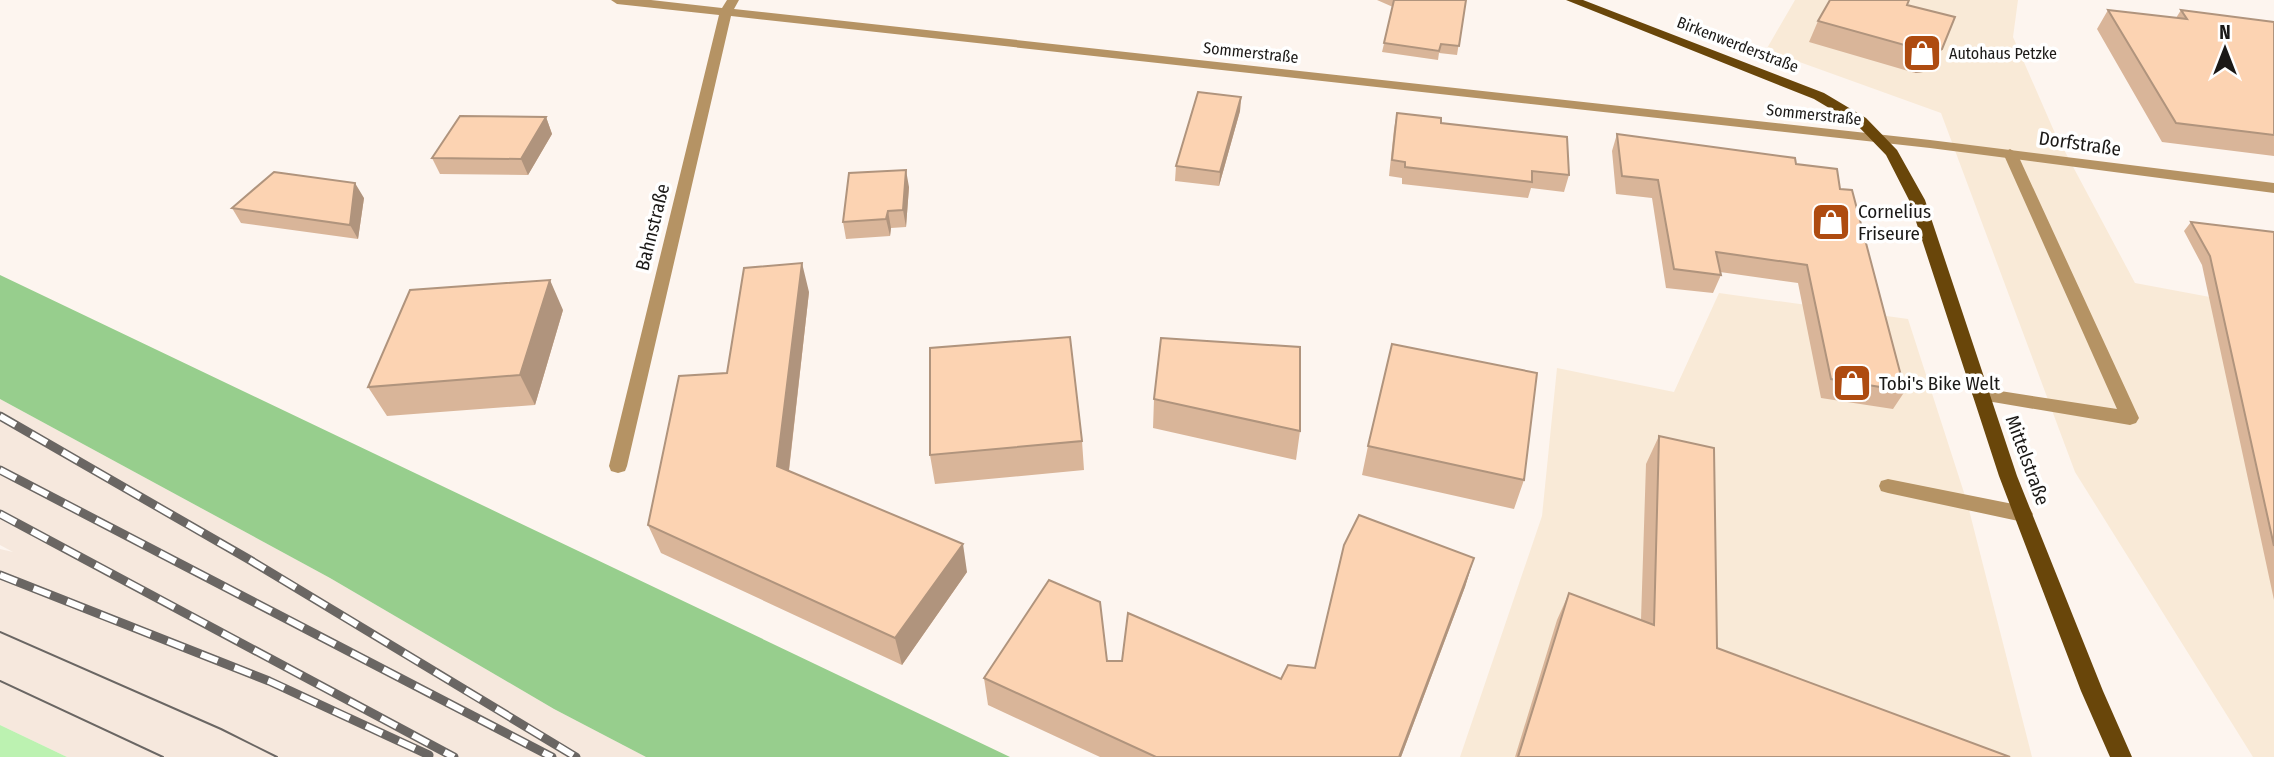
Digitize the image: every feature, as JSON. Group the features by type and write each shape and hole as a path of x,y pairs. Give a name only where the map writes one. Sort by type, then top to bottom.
{"main road":[{"name":"Birkenwerderstraße","path":"1572,0 1717,54 1819,96 1850,113 1881,139"},
{"name":"Mittelstraße","path":"1881,139 1902,167 1917,200 2023,514 2121,757"}],"street":[{"name":"Sommerstraße","path":"617,0 730,6 1881,139"},
{"name":"Bahnstraße","path":"618,466 730,6"},
{"name":"Dorfstraße","path":"1881,139 2274,188"},
{"path":"1981,394 2130,418 2010,153"},
{"path":"1888,486 2023,514"}],"shaded area":[{"path":"1795,0 2018,0 2013,37 2054,131 2135,283 2274,309 2274,757 2253,757 2075,472 1941,113 1766,50"},
{"path":"1719,293 1908,319 1967,502 2032,757 1460,757 1542,516 1557,368 1674,392"},
{"path":"0,399 330,578 554,709 646,757 67,757 0,725 0,549 13,552 0,545"}],"green space":[{"path":"0,275 1010,757 646,757 554,709 330,578 0,399"},
{"path":"0,725 67,757 0,757"}],"building":[{"path":"1394,0 1466,0 1459,46 1441,44 1439,51 1384,43"},
{"path":"1830,0 1909,0 1907,5 1955,17 1942,49 1926,51 1818,21"},
{"path":"2108,10 2187,19 2181,10 2274,22 2274,135 2176,123"},
{"path":"1198,92 1241,97 1220,172 1176,166"},
{"path":"1397,113 1441,118 1441,123 1567,137 1569,175 1532,171 1532,182 1405,167 1405,162 1392,160"},
{"path":"460,116 546,117 521,159 432,158"},
{"path":"1617,134 1795,158 1796,164 1837,169 1840,189 1852,190 1905,391 1831,379 1807,265 1716,252 1721,275 1674,269 1658,180 1622,176"},
{"path":"906,170 903,210 888,211 886,219 843,222 849,173"},
{"path":"274,172 355,183 350,225 232,208"},
{"path":"2191,222 2274,232 2274,546 2210,256"},
{"path":"802,263 777,466 963,544 895,638 648,525 679,376 727,373 744,268"},
{"path":"550,280 520,375 368,387 410,290"},
{"path":"1070,337 1082,441 930,455 930,348"},
{"path":"1161,338 1300,347 1300,431 1154,399"},
{"path":"1392,344 1537,373 1524,480 1368,446"},
{"path":"1659,436 1714,448 1717,648 2010,757 1518,757 1569,593 1654,625"},
{"path":"1359,515 1474,558 1399,757 1156,757 984,678 1049,580 1100,602 1107,661 1122,661 1128,613 1281,679 1288,665 1315,668 1344,545"}],"tram line":[{"path":"0,632 221,729 277,757"},
{"path":"0,681 163,757"}],"railway":[{"path":"0,416 250,560 576,757"},
{"path":"0,470 552,757"},
{"path":"0,514 454,757"},
{"path":"0,575 269,681 429,755"}],"place":[{"name":"Autohaus Petzke","path":"1922,53"},
{"name":"Cornelius Friseure","path":"1831,222"},
{"name":"Tobi's Bike Welt","path":"1852,383"}]}
